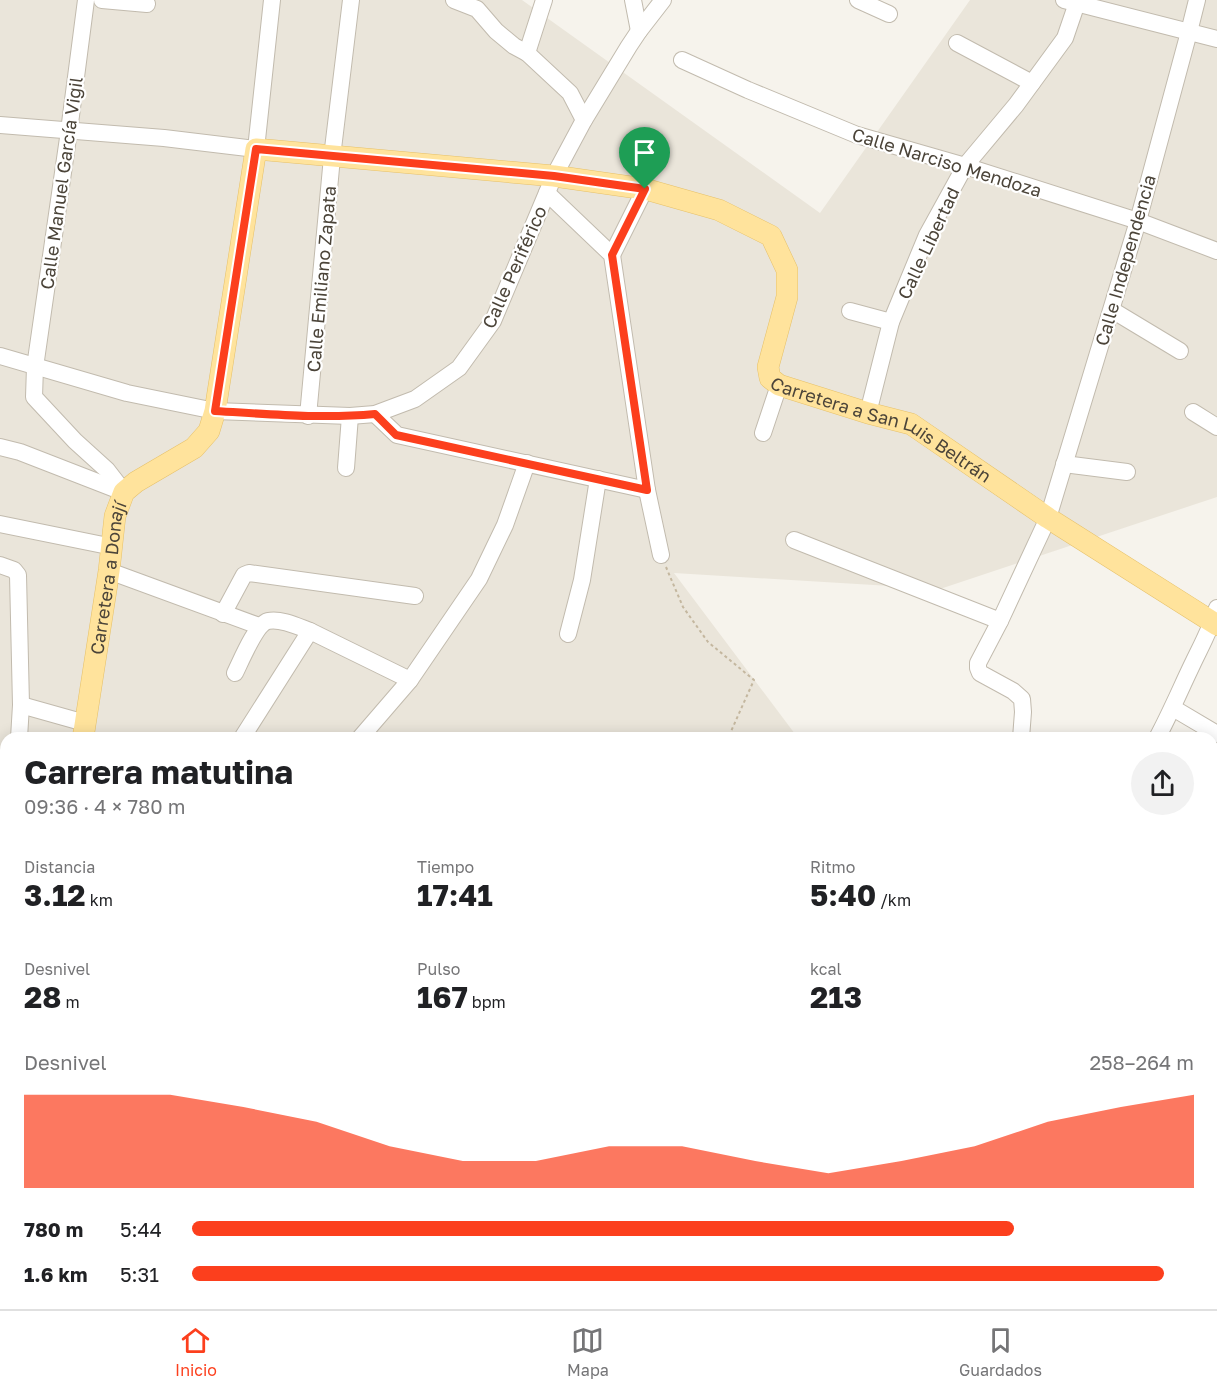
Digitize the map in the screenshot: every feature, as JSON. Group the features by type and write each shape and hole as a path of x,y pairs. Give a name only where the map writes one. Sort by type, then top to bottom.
{"main road":[{"name":"Carretera a San Luis Beltrán","path":"256,149 550,184 645,189 719,210 771,236 787,270 787,297 768,367 770,378 780,385 911,424 1048,518 1216,619"},
{"name":"Carretera a Donají","path":"84,731 110,571 115,516 124,492 136,482 194,448 209,431 215,411 256,149"}],"street":[{"name":"Calle Manuel García Vigil","path":"86,0 35,367 34,397 106,470 124,492"},
{"path":"102,0 147,4"},
{"name":"Carretera a Donají","path":"256,149 272,0"},
{"name":"Calle Emiliano Zapata","path":"308,416 332,157 351,0"},
{"path":"454,0 477,9 496,31 514,46 527,53 570,93 584,120"},
{"path":"527,53 544,0"},
{"path":"633,0 639,31"},
{"name":"Calle Periférico","path":"0,356 127,393 215,411 350,416 375,414 415,399 459,368 493,321 550,184 584,120 639,31 663,0"},
{"path":"858,0 889,14"},
{"name":"Calle Independencia","path":"1021,732 1022,699 1013,691 980,673 978,663 1048,518 1138,221 1197,0"},
{"path":"1073,1 1217,39"},
{"name":"Calle Libertad","path":"868,413 891,322 927,235 965,166 1016,105 1065,38 1073,1"},
{"path":"957,43 1032,82"},
{"name":"Calle Narciso Mendoza","path":"682,60 857,135 965,166 1138,221 1217,251"},
{"path":"0,124 164,138 256,149"},
{"path":"550,184 612,255 647,490 661,555"},
{"path":"612,255 645,189"},
{"path":"1112,310 1180,351"},
{"path":"850,311 891,322"},
{"path":"763,433 780,385"},
{"path":"1192,412 1217,427"},
{"path":"375,414 396,435 647,490"},
{"path":"346,468 350,416"},
{"path":"0,447 20,452 124,492"},
{"path":"365,732 410,680 479,579 505,525 527,463"},
{"path":"1064,464 1127,472"},
{"path":"568,634 582,580 598,479"},
{"path":"0,524 113,547"},
{"path":"794,540 1000,621"},
{"path":"0,565 14,570 18,575 21,705 19,732"},
{"path":"110,571 259,627"},
{"path":"223,614 244,575 249,573 415,596"},
{"path":"1159,732 1216,619"},
{"path":"235,673 259,627 268,621 287,622 310,631 410,680"},
{"path":"246,732 310,631"},
{"path":"21,705 84,731"},
{"path":"1173,708 1214,732"}],"path":[{"path":"661,555 683,607 708,642 754,680 731,732"}],"shaded area":[{"path":"0,0 522,0 820,213 970,0 1217,0 1217,497 940,589 674,573 793,732 0,732"}],"route":[{"path":"256,149 554,176 645,189 612,255 647,490 396,435 375,414 308,416 215,411 256,149"}]}
